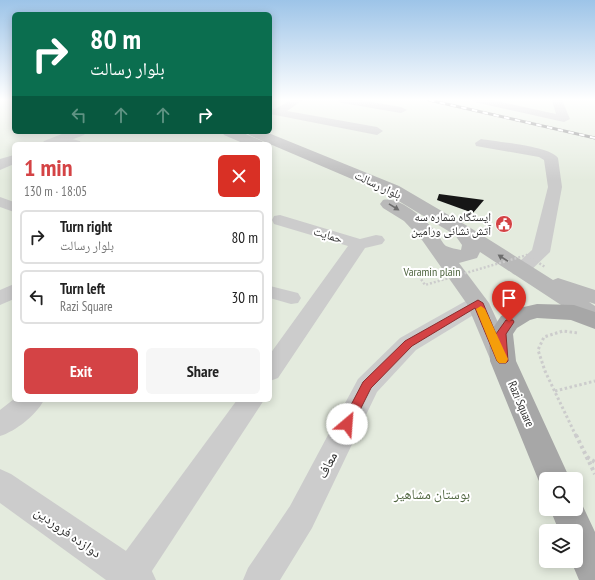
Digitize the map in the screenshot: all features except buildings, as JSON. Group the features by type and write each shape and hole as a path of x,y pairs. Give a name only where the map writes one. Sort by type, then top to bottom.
{"main road":[{"name":"بلوار رسالت","path":"234,134 248,140"},
{"name":"بلوار رسالت","path":"272,148 393,190 531,270 595,317"},
{"name":"بلوار رسالت","path":"272,151 377,197 410,217 429,236 478,303 502,361"},
{"path":"439,250 460,257 470,254 472,245 462,231"},
{"path":"531,270 595,297"},
{"name":"Razi Square","path":"551,472 502,361 501,334 509,322 523,314 555,311 574,313 588,327"},
{"path":"570,516 595,573"}],"street":[{"path":"356,127 377,131"},
{"path":"55,142 74,134"},
{"path":"481,143 543,154 551,158 555,187 541,252 531,270"},
{"path":"0,165 12,159"},
{"name":"حمایت","path":"272,369 368,242 280,220"},
{"path":"272,293 290,298"},
{"name":"معاف","path":"260,580 301,517 367,386 408,344 478,303"},
{"path":"0,425 29,402"},
{"path":"133,577 249,402"},
{"name":"دوازده فروردین","path":"0,484 133,577"}],"path":[{"path":"419,276 425,285 527,255 531,270"},
{"path":"588,327 563,331 544,338 538,350 545,371 595,474"},
{"path":"555,391 595,381"},
{"path":"587,457 595,462"}],"green space":[{"name":"Varamin plain","path":"0,127 12,127 12,134 272,134 272,127 595,127 595,580 0,580"}],"railway":[{"path":"547,127 595,138"}],"slow traffic":[{"path":"481,309 502,361 502,359"}],"place":[{"name":"ایستگاه شماره سه آتش نشانی ورامین","path":"504,224"}],"route":[{"path":"347,424 367,386 408,344 478,303 502,361 501,334 509,322"}],"park label":[{"name":"بوستان مشاهیر","path":"432,494"}]}
